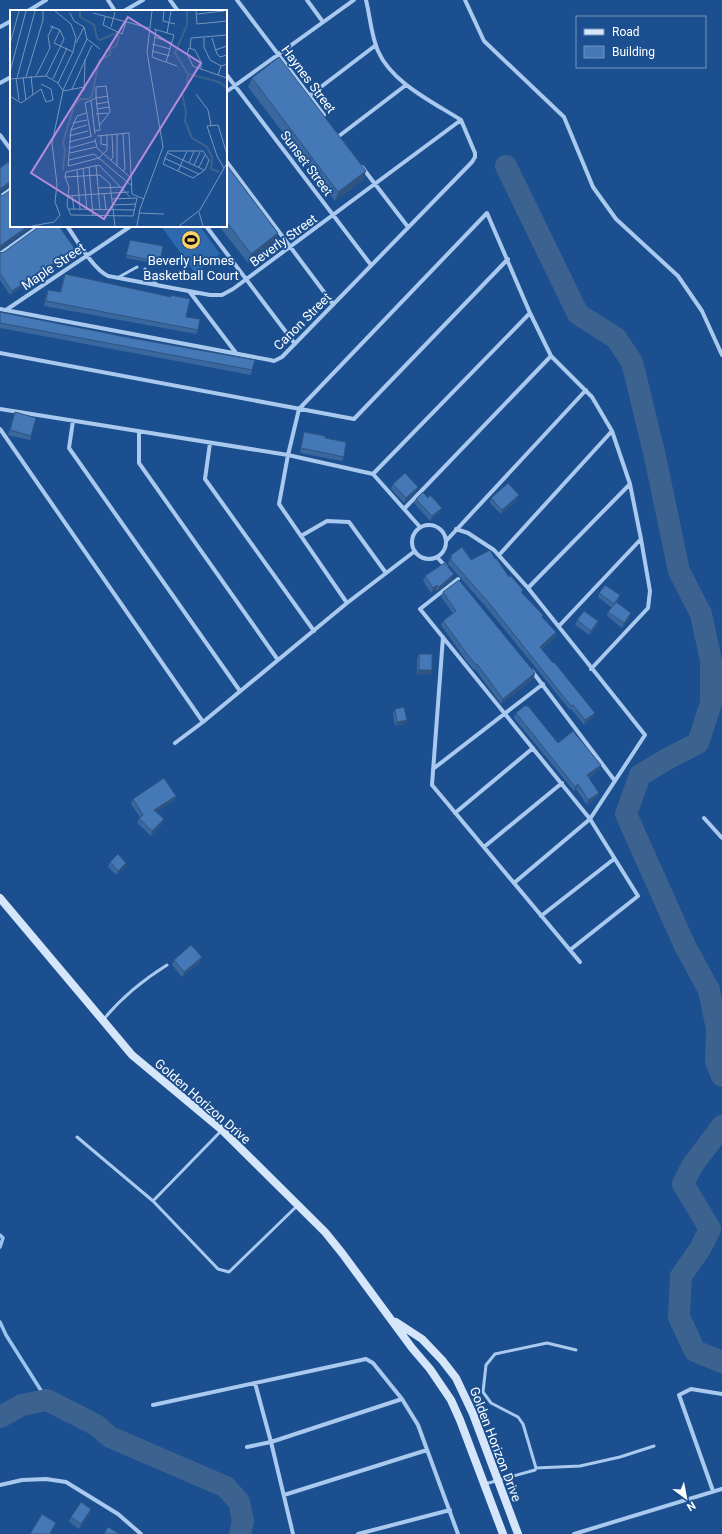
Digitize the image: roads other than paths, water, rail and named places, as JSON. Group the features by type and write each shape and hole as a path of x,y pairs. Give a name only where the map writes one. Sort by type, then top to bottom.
{"street":[{"path":"30,10 46,0"},
{"path":"108,0 114,10"},
{"path":"126,10 143,0"},
{"path":"170,0 177,10"},
{"name":"Haynes Street","path":"237,0 326,119"},
{"path":"307,0 324,22"},
{"path":"227,91 354,0"},
{"path":"366,0 376,45 387,66 406,85 461,120"},
{"path":"465,0 484,41 564,117 593,187 616,219 678,276 702,311 722,355"},
{"path":"0,27 10,22"},
{"path":"309,96 376,45"},
{"name":"Sunset Street","path":"227,75 371,265"},
{"path":"0,83 10,78"},
{"path":"339,136 406,85"},
{"name":"Beverly Street","path":"68,227 103,274 210,295 222,295 247,279 334,216 461,120"},
{"name":"Canon Street","path":"0,308 274,361 282,357 295,344 475,157 473,148 461,120"},
{"name":"Haynes Street","path":"335,130 344,142"},
{"path":"1,138 10,149"},
{"path":"357,160 408,227"},
{"path":"227,162 333,304"},
{"path":"0,196 10,190"},
{"path":"347,603 279,504 288,455 300,409 488,213 530,312 551,356 592,396 612,431 630,484 650,591 648,608 591,669"},
{"path":"0,254 38,227"},
{"name":"Maple Street","path":"6,310 130,227"},
{"path":"207,227 295,344"},
{"path":"0,353 354,419 508,260"},
{"path":"189,291 236,354"},
{"path":"373,474 530,312"},
{"path":"404,509 551,356"},
{"path":"446,541 586,390"},
{"path":"0,409 288,455 373,474 420,527"},
{"path":"72,421 69,448 240,691"},
{"path":"0,429 203,722"},
{"path":"499,555 612,431"},
{"path":"139,432 140,463 278,660"},
{"path":"210,443 205,479 314,631"},
{"path":"528,588 630,484"},
{"path":"301,536 328,521 349,522 386,574"},
{"path":"425,525 437,527 445,535 446,541 444,550 437,557 427,559 422,558 415,552 412,541 416,531 425,525"},
{"path":"456,530 468,533 499,555 559,626 591,669 645,735 590,819 514,883"},
{"path":"559,626 641,539"},
{"path":"175,743 203,722 347,603 415,552"},
{"path":"437,557 447,568"},
{"path":"453,574 463,586"},
{"path":"458,579 420,609 590,819 638,896 570,950"},
{"path":"443,637 432,785 580,962"},
{"path":"528,666 615,781"},
{"path":"433,769 543,684"},
{"path":"455,813 533,748"},
{"path":"484,847 562,783"},
{"path":"704,818 722,838"},
{"path":"542,916 614,859"},
{"name":"Golden Horizon Drive","path":"0,898 132,1055 222,1130 325,1232 430,1369 451,1400 460,1420 502,1534"},
{"name":"Golden Horizon Drive","path":"392,1320 422,1339 442,1360 456,1378 473,1414 518,1534"},
{"path":"153,1404 366,1359 373,1363 402,1399 418,1425 458,1534"},
{"path":"255,1383 293,1534"},
{"path":"713,1491 679,1395 691,1389 722,1394"},
{"path":"247,1447 271,1442 402,1399"},
{"path":"284,1495 427,1450"},
{"path":"0,1485 22,1480 46,1479 66,1482 118,1514 141,1534"},
{"path":"574,1534 722,1489"},
{"path":"358,1534 450,1510"}],"lane":[{"path":"119,277 137,267"},
{"path":"145,269 157,285"},
{"path":"103,1020 125,996 167,965"},
{"path":"153,1201 222,1130"},
{"path":"77,1137 153,1201 218,1269 229,1272 298,1205"},
{"path":"536,1468 523,1424 518,1417 491,1403 483,1392 486,1365 494,1354 547,1343 576,1350"},
{"path":"483,1484 535,1470 536,1468 580,1466 620,1457 654,1446"}],"waterway":[{"path":"506,166 578,314 616,338 632,362 654,452 679,571 701,614 711,661 711,703 698,743 640,775 626,814 685,946 709,990 717,1029 716,1061 722,1076"},
{"path":"722,1126 692,1166 683,1184 710,1229 700,1249 681,1276 679,1317 695,1351 722,1362"},
{"path":"0,1235 3,1238 0,1247"},
{"path":"0,1322 6,1335 47,1400"},
{"path":"0,1417 22,1405 47,1400 96,1425 110,1437 226,1487 239,1502 243,1521 240,1534"}],"place":[{"name":"Beverly Homes Basketball Court","path":"191,240"}]}
